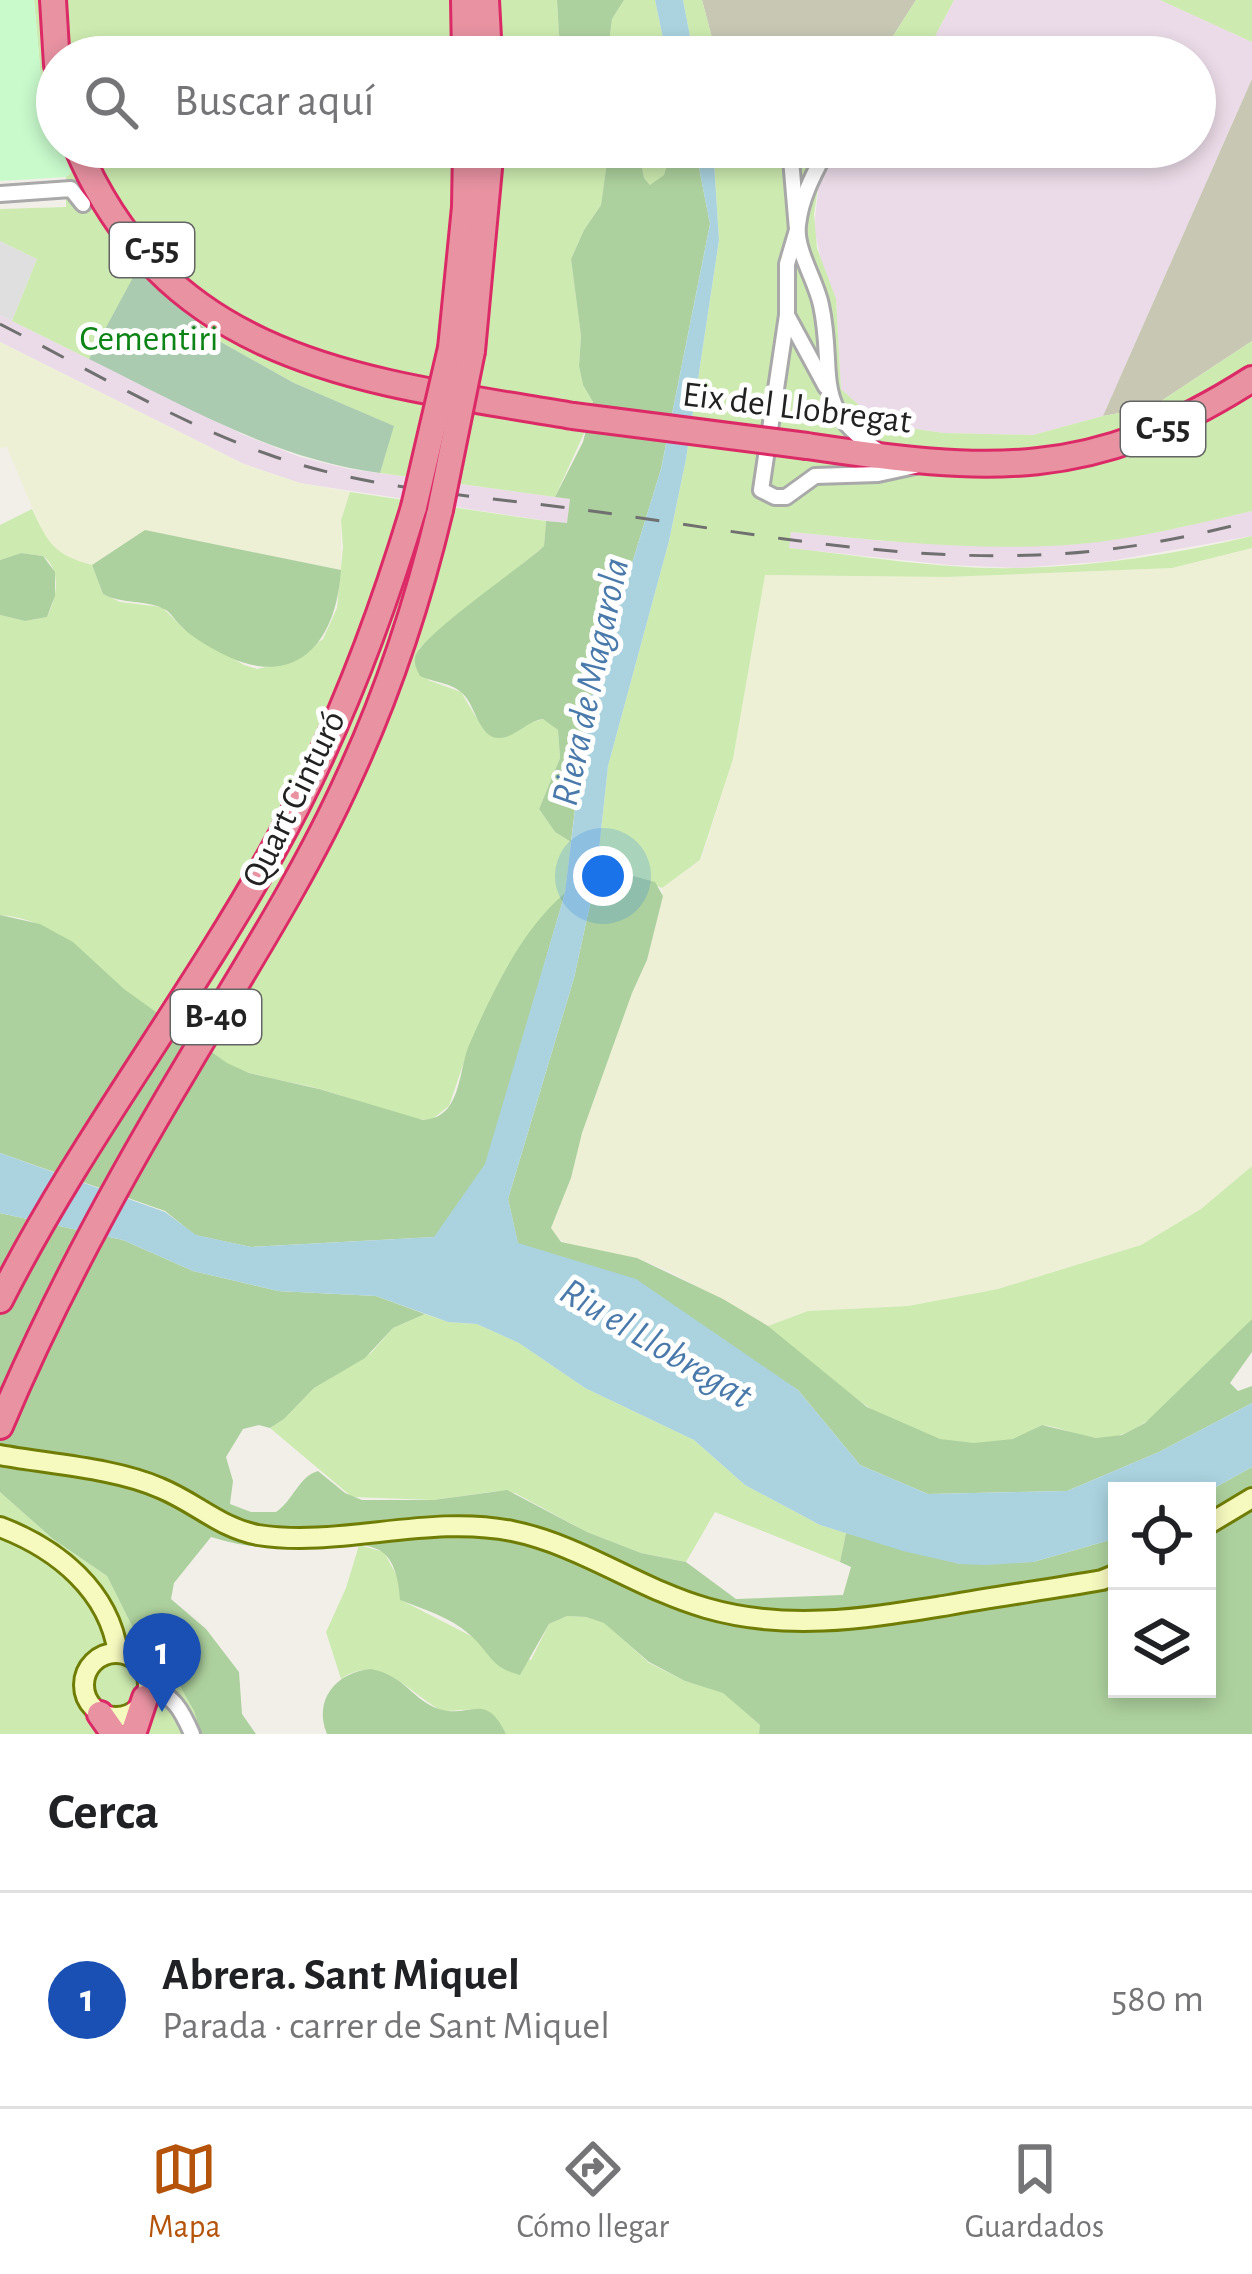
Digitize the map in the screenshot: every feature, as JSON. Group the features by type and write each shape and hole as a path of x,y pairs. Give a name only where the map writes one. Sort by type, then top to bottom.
{"highway":[{"path":"57,0 63,36"},
{"path":"57,0 57,36"},
{"path":"464,0 465,36"},
{"path":"486,0 488,36"},
{"name":"Eix del Llobregat","path":"88,168 113,216 143,256 198,305 251,338 394,387 807,446 842,444 883,466 937,461 1038,464 1094,453 1150,436 1252,379"},
{"name":"Eix del Llobregat","path":"99,168 126,220 166,265 247,325 322,364"},
{"name":"Quart Cinturó","path":"0,1300 86,1146 271,854 316,770 387,596 462,349 466,168"},
{"name":"Quart Cinturó","path":"0,1426 94,1225 260,946 367,737 416,601 440,510 488,168"},
{"path":"133,1734 147,1693"}],"street":[{"path":"792,168 797,230 821,307 828,391 842,444"},
{"path":"817,168 807,187 786,277 787,315 761,490 786,496 815,476 883,466"},
{"path":"0,194 71,189 83,204"},
{"path":"787,315 828,391"},
{"path":"0,1455 157,1486 236,1530 262,1535 298,1538 472,1527 512,1531 566,1546 704,1608 761,1620 881,1618 1108,1578"},
{"path":"1216,1520 1252,1498"},
{"path":"0,1527 56,1556 91,1589 114,1623 118,1653"},
{"path":"118,1653 137,1661 144,1670 147,1693 140,1707 107,1724 86,1698 85,1676 98,1659 118,1653"},
{"path":"147,1693 167,1695 192,1734"}],"shaded area":[{"path":"702,0 916,0 893,36 711,36"},
{"path":"954,0 1160,0 1252,42 1252,79 1216,160 1216,36 935,36"},
{"path":"1252,79 1252,341 1152,407 1103,416 1216,168"},
{"path":"828,168 1213,168 1103,416 1033,435 944,433 880,424 841,389 836,299 814,228 819,181"},
{"path":"0,241 37,259 12,321 0,315"},
{"path":"0,315 244,435 300,457 349,469 570,499 567,524 300,483 244,464 0,342"},
{"path":"0,342 243,464 300,483 350,492 341,519 341,570 145,530 92,565 64,558 44,536 7,447 0,448"},
{"path":"1252,511 1252,536 1110,561 1019,568 788,548 791,532 884,541 1079,544"},
{"path":"1252,548 1252,1166 1201,1209 1141,1245 998,1289 908,1306 808,1311 768,1326 669,1271 637,1258 569,1246 555,1236 551,1228 582,1133 647,960 662,888 701,860 733,759 765,575 946,577 1172,568"}],"green space":[{"path":"0,0 34,0 36,168 75,169 66,177 0,181"},
{"path":"34,0 557,0 559,36 37,36"},
{"path":"557,0 624,0 612,19 610,36 559,35"},
{"path":"624,0 655,0 663,36 610,36 612,19"},
{"path":"683,0 702,0 711,36 690,36"},
{"path":"916,0 954,0 935,36 893,36"},
{"path":"1160,0 1252,0 1252,42"},
{"path":"606,168 601,205 571,259 581,336 579,366 593,402 591,418 555,497 380,473 393,426 294,383 219,341 138,270 89,359 12,321 37,259 0,241 0,209 66,207 66,177 75,169"},
{"path":"606,168 642,168 650,185 666,168 699,168 710,224 661,469 587,710 571,842 555,832 539,809 560,758 558,730 543,719 505,737 493,737 464,695 420,676 415,661 434,634 544,546 546,521 567,523 570,499 555,497 583,442 593,402 579,366 581,336 571,259 601,205"},
{"path":"642,168 668,168 659,183 650,185"},
{"path":"714,168 828,168 819,181 814,214 817,248 836,299 841,389 880,424 944,433 1033,435 1152,407 1252,341 1252,511 1079,544 971,546 791,532 789,548 992,568 1109,562 1252,536 1252,548 1172,568 946,577 765,575 733,759 700,860 662,888 622,873 596,877 608,766 669,541 719,240"},
{"name":"Cementiri","path":"137,270 219,341 294,383 394,426 380,473 266,443 89,359"},
{"path":"350,492 546,521 544,546 419,649 428,680 461,692 485,732 511,734 544,719 558,730 560,758 539,809 555,832 571,842 565,893 522,944 469,1047 449,1106 431,1120 391,1113 232,1066 158,1017 53,931 0,915 0,615 25,621 47,617 56,585 53,569 43,556 21,553 0,560 0,525 32,509 54,546 92,565 103,594 120,602 162,607 184,629 257,669 291,661 323,639 337,608 341,520"},
{"path":"145,530 341,570 330,621 320,640 288,664 244,663 197,639 166,610 103,594 92,565"},
{"path":"21,553 43,556 55,572 55,596 47,617 25,621 0,615 0,560"},
{"path":"622,873 655,882 663,896 647,960 551,1228 561,1242 637,1258 723,1299 768,1326 867,1407 940,1439 974,1443 1013,1439 1042,1425 1096,1438 1122,1435 1145,1423 1252,1319 1252,1352 1230,1383 1238,1391 1252,1386 1252,1403 1159,1452 1067,1491 928,1494 860,1465 798,1390 726,1344 570,1262 518,1244 508,1199 574,978 596,877"},
{"path":"565,893 486,1164 435,1237 251,1247 195,1235 165,1211 0,1153 0,915 40,924 73,942 124,989 227,1063 423,1120 448,1108 469,1045 498,984 521,944"},
{"path":"1252,1166 1252,1319 1165,1408 1124,1433 1098,1438 1042,1425 1017,1438 982,1445 947,1442 881,1415 768,1326 808,1311 908,1306 998,1289 1141,1245 1201,1209"},
{"path":"0,1213 123,1240 193,1271 278,1291 376,1296 425,1314 393,1328 365,1358 314,1388 270,1428 243,1429 226,1457 233,1481 230,1504 251,1512 276,1512 318,1471 362,1500 433,1500 507,1490 587,1532 641,1553 686,1562 736,1599 843,1595 851,1567 840,1562 846,1533 960,1564 1033,1562 1108,1541 1108,1698 1216,1698 1216,1487 1252,1467 1252,1734 759,1734 760,1725 723,1693 685,1681 649,1662 604,1623 567,1616 549,1624 520,1675 496,1664 462,1628 400,1600 392,1565 379,1550 340,1543 260,1547 211,1537 174,1583 171,1599 206,1629 239,1672 242,1714 256,1734 201,1734 194,1711 163,1656 134,1630 107,1576 53,1539 0,1492"},
{"path":"425,1314 477,1324 519,1343 585,1388 694,1440 745,1485 820,1525 846,1533 840,1562 715,1512 686,1562 641,1553 587,1532 515,1493 433,1500 352,1497 270,1428 314,1388 371,1353 393,1328"},
{"path":"0,1492 53,1539 107,1576 134,1630 163,1655 194,1711 201,1734 0,1734"},
{"path":"359,1545 384,1552 398,1578 401,1600 531,1660 549,1624 567,1616 605,1623 649,1663 685,1681 723,1692 761,1726 759,1734 506,1734 486,1712 442,1711 382,1672 355,1672 341,1679 326,1632"},
{"path":"371,1669 393,1677 439,1709 484,1709 506,1734 327,1734 323,1710 331,1690 347,1676"}],"water":[{"path":"655,0 683,0 690,36 663,36"},
{"name":"Riu el Llobregat","path":"699,168 714,168 719,240 686,459 669,541 608,766 596,877 574,978 508,1199 518,1243 636,1279 798,1390 860,1465 928,1494 1067,1491 1159,1452 1252,1403 1252,1467 1216,1487 1216,1482 1108,1482 1108,1541 1033,1562 985,1565 903,1551 820,1525 745,1485 694,1440 585,1388 519,1343 477,1324 448,1322 376,1296 278,1291 193,1271 123,1240 0,1213 0,1153 165,1212 196,1235 251,1247 434,1237 485,1164 565,893 587,710 661,469 710,224"}],"railway":[{"path":"0,324 235,442 308,467 426,490 810,542 980,556 1118,548 1252,521"}],"place":[{"name":"Abrera. Sant Miquel","path":"162,1712"}],"water label":[{"name":"Riera de Magarola","path":"591,682"}]}
